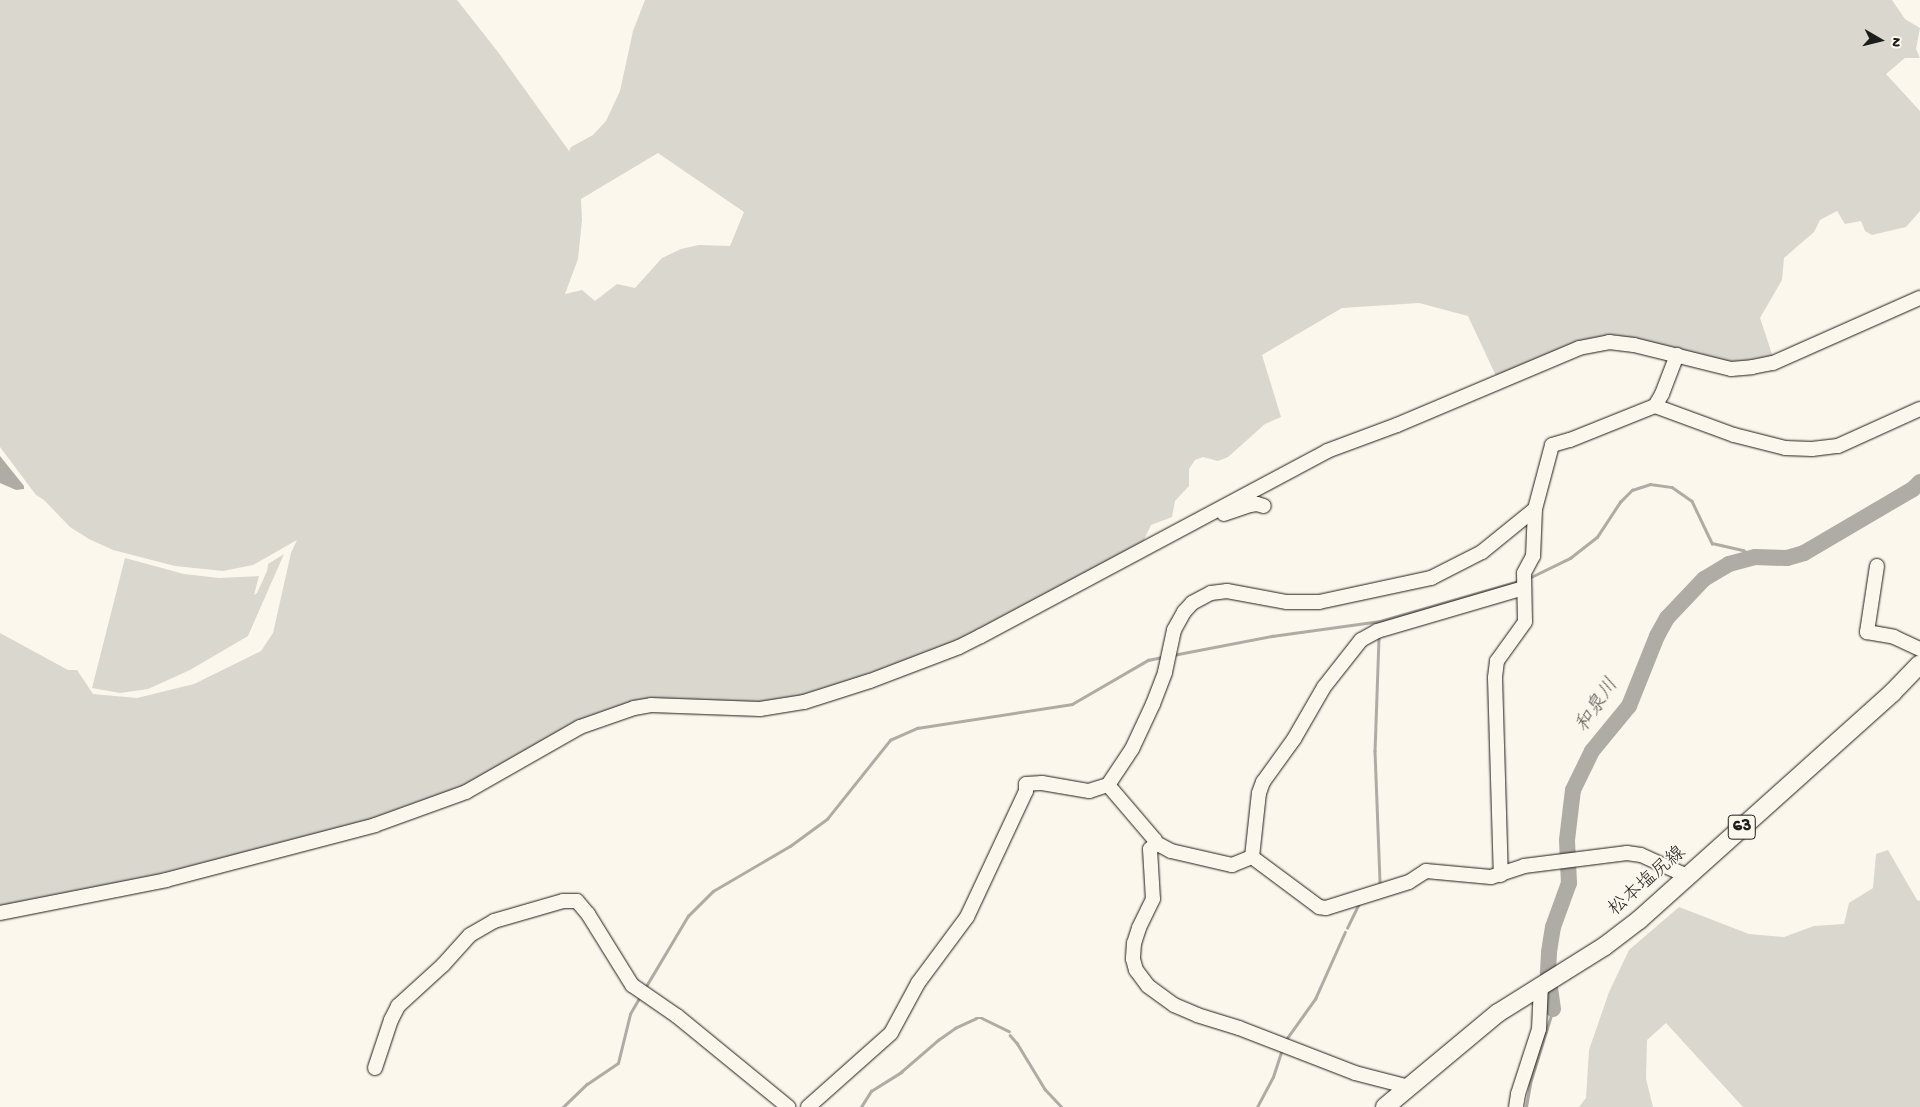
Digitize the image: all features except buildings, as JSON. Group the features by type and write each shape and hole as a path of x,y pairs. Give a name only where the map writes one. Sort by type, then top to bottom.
{"main road":[{"name":"松本塩尻線","path":"1392,1105 1409,1087 1498,1013 1605,946 1632,925 1892,693 1920,664"}],"street":[{"path":"0,913 166,880 375,825 466,792 580,727 634,708 651,705 760,709 804,702 870,681 959,647 1327,452 1397,425 1579,348 1609,342 1634,345 1731,369 1773,363 1920,298"},
{"path":"1501,875 1495,678 1497,661 1517,636 1525,622 1524,573 1533,556 1535,509 1552,444 1570,440 1655,406 1662,394 1677,355"},
{"path":"1655,406 1734,435 1785,448 1812,449 1838,446 1920,409"},
{"path":"1206,516 1216,517 1257,504 1264,506"},
{"path":"808,1107 891,1033 918,983 967,917 1026,791 1026,784 1042,783 1089,791 1108,785 1132,749 1154,704 1165,672 1173,633 1184,612 1192,603 1212,593 1227,591 1287,602 1319,602 1431,578 1482,552 1535,509"},
{"path":"1880,572 1868,632 1894,637 1920,649"},
{"path":"1252,857 1259,793 1263,782 1294,739 1324,687 1362,640 1377,631 1524,588"},
{"path":"1108,785 1118,794 1156,842 1171,851 1232,865 1252,857"},
{"path":"1156,842 1150,849 1153,899 1139,928 1134,943 1133,959 1136,970 1148,986 1174,1005 1197,1016 1239,1028 1355,1073 1409,1087"},
{"path":"1252,857 1319,907 1326,908 1402,884 1426,871 1492,877 1524,866 1568,862 1627,853 1641,855 1687,876"},
{"path":"375,1068 390,1020 398,1006 443,965 470,935 494,921 563,901 577,901 588,914 607,949 638,991 678,1016 788,1107"},
{"path":"1516,1107 1518,1094 1539,1029 1548,981"}],"shaded area":[{"path":"0,0 457,0 498,52 569,151 571,147 593,135 606,121 620,91 633,31 645,0 1892,0 1905,19 1920,28 1916,49 1920,58 1905,58 1886,74 1920,111 1920,211 1906,227 1872,235 1865,231 1861,221 1845,224 1837,211 1820,220 1814,232 1784,258 1782,280 1760,318 1773,357 1732,364 1625,337 1601,337 1497,378 1468,316 1419,303 1342,308 1262,355 1281,417 1265,424 1228,457 1218,461 1203,457 1195,460 1189,469 1189,486 1175,501 1172,517 1151,525 1142,544 954,644 833,690 769,703 644,700 468,786 362,824 233,859 0,909 0,633 68,670 77,670 93,694 137,698 194,684 261,651 273,633 291,553 297,540 253,565 223,571 175,566 113,550 89,539 70,527 44,500 36,495 0,447","holes":["658,153 744,212 730,246 699,245 681,249 662,258 635,288 617,284 595,301 582,290 565,294 578,259 582,220 581,199"]},
{"path":"0,456 24,486 24,489 16,490 0,483"},
{"path":"284,554 248,636 190,670 148,689 120,693 92,688 125,558 184,574 219,578 259,576 254,595 257,593 267,571 268,564"},
{"path":"1888,850 1917,900 1920,901 1920,1107 1743,1107 1666,1023 1647,1040 1646,1079 1653,1107 1579,1107 1586,1098 1589,1050 1609,992 1629,950 1679,907 1749,934 1784,937 1814,926 1844,924 1849,903 1873,888 1876,854"}],"waterway":[{"name":"和泉川","path":"1553,1009 1548,972 1549,952 1553,927 1569,883 1567,840 1573,790 1592,751 1629,706 1657,636 1667,618 1704,579 1729,564 1755,557 1787,558 1804,553 1913,489 1920,482"},
{"path":"1529,578 1570,558 1597,537 1620,502 1632,490 1650,484 1672,487 1692,501 1712,543 1743,550 1755,557"},
{"path":"1380,621 1519,581"},
{"path":"1173,655 1272,636 1380,621"},
{"path":"1379,638 1375,751 1380,883"},
{"path":"645,988 688,916 713,891 790,846 827,819 890,740 917,728 1072,704 1148,660 1162,657"},
{"path":"1347,928 1359,903"},
{"path":"1285,1041 1315,999 1345,932"},
{"path":"563,1107 587,1084 618,1063 630,1014 640,997"},
{"name":"和泉川","path":"1526,1107 1531,1080 1553,1009"},
{"path":"861,1107 871,1091 901,1072 955,1028 976,1018 982,1018 1009,1031"},
{"path":"1010,1035 1017,1043 1045,1089 1062,1107"},
{"path":"1257,1107 1273,1077 1282,1049"}]}
